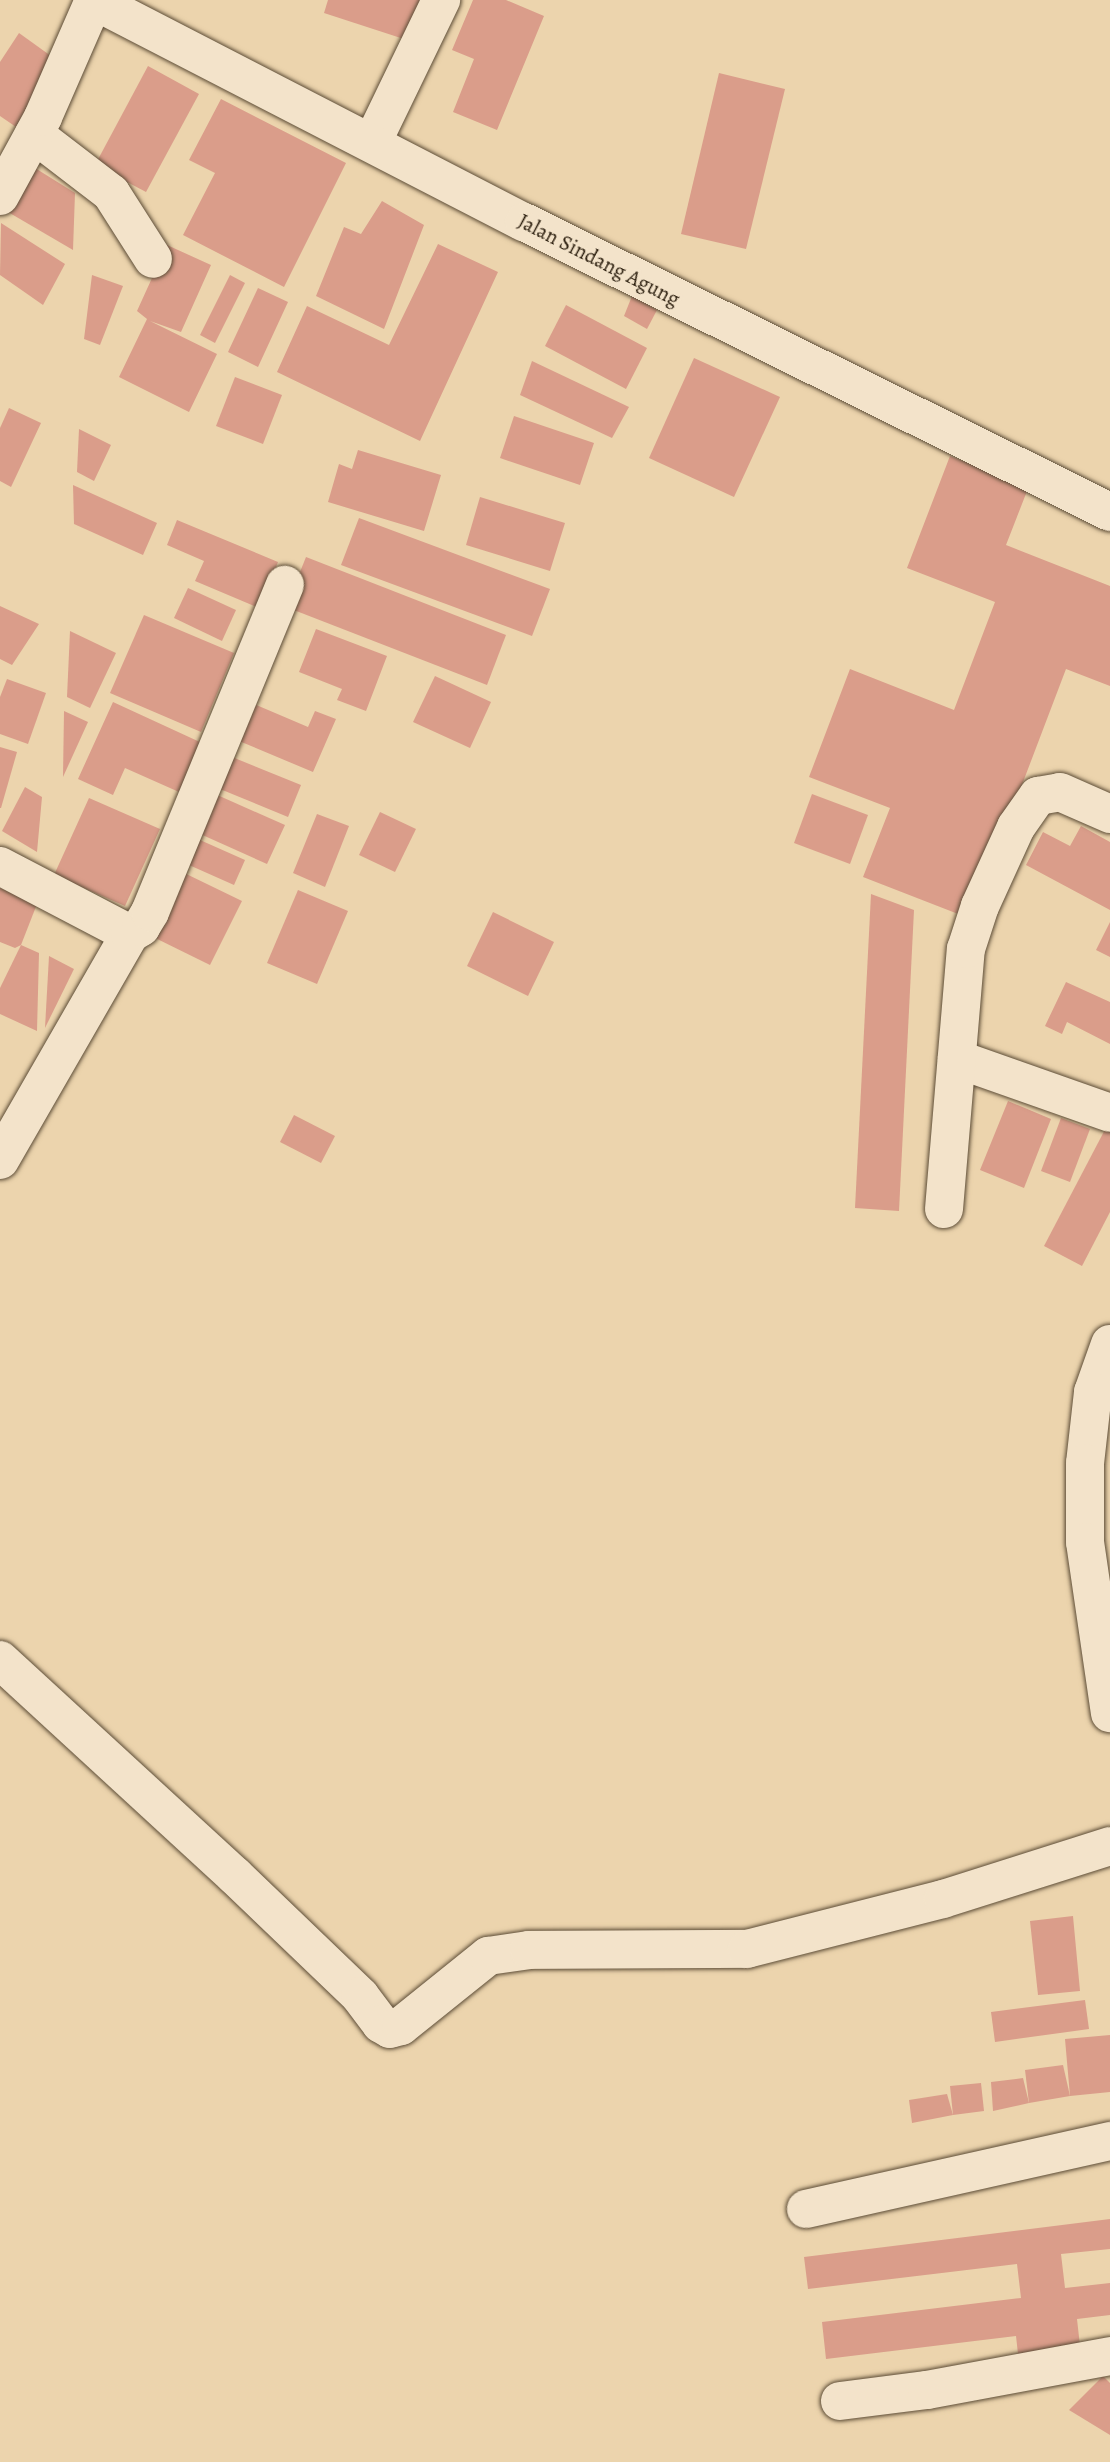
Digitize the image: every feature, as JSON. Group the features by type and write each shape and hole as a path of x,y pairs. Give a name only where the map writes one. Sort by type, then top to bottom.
{"street":[{"path":"0,196 34,134 93,0"},
{"name":"Jalan Sindang Agung","path":"93,0 877,399 1110,512"},
{"path":"372,143 441,0"},
{"path":"34,134 111,193 153,260"},
{"path":"0,1160 130,934 141,928 150,912 285,585"},
{"path":"944,1209 966,949 980,906 1016,827 1038,796 1060,792 1110,814"},
{"path":"0,866 130,934"},
{"path":"957,1059 1110,1113"},
{"path":"1110,1344 1093,1392 1097,1466 1085,1542 1110,1713"},
{"path":"0,1660 234,1875 360,1996 381,2024 390,2029 401,2026 488,1956 529,1950 747,1949 943,1899 1110,1846"},
{"path":"806,2210 1110,2141"},
{"path":"840,2401 927,2390 1110,2356"}],"building":[{"path":"328,0 423,0 410,41 324,13"},
{"path":"473,0 506,0 544,16 497,130 453,112 474,59 452,50"},
{"path":"19,33 51,56 19,129 0,116 0,62"},
{"path":"148,66 199,94 146,192 95,165"},
{"path":"719,73 785,89 746,249 681,234"},
{"path":"221,99 346,163 284,287 183,235 215,173 189,160"},
{"path":"35,168 75,193 73,250 8,212"},
{"path":"382,201 424,225 384,329 316,296 344,227 361,234"},
{"path":"1,223 65,264 43,305 0,275"},
{"path":"438,244 498,272 420,441 277,372 307,306 389,345"},
{"path":"167,245 211,265 181,332 150,321 217,354 189,412 119,377 147,319 137,311"},
{"path":"92,275 123,286 100,345 84,339"},
{"path":"230,275 245,283 215,343 200,335"},
{"path":"258,288 288,302 258,367 228,352"},
{"path":"632,296 657,310 647,329 624,316"},
{"path":"566,305 647,348 626,389 545,346"},
{"path":"694,358 780,397 734,497 649,458"},
{"path":"532,361 629,407 612,438 520,395"},
{"path":"235,377 282,395 263,444 216,426"},
{"path":"9,408 41,423 11,487 0,481 0,428"},
{"path":"514,416 594,443 580,485 500,458"},
{"path":"79,429 111,445 94,481 77,472"},
{"path":"358,450 441,475 424,531 328,502 339,464 352,469"},
{"path":"950,456 1029,486 1006,545 1110,586 1110,686 1066,669 971,919 863,877 890,808 809,777 850,669 954,710 995,602 907,568"},
{"path":"73,485 157,523 143,555 74,524"},
{"path":"480,497 565,523 550,571 466,545"},
{"path":"359,518 550,589 532,636 341,565"},
{"path":"177,520 278,562 259,608 195,581 204,561 167,545"},
{"path":"306,557 506,635 487,685 286,607"},
{"path":"188,588 236,610 222,641 174,618"},
{"path":"0,606 39,624 12,665 0,659"},
{"path":"144,615 234,653 201,732 110,693"},
{"path":"316,629 387,656 366,711 337,700 342,689 299,672"},
{"path":"70,631 116,653 90,708 67,697"},
{"path":"435,676 491,702 470,748 413,722"},
{"path":"7,679 46,693 28,744 0,734 0,697"},
{"path":"113,702 202,743 179,792 125,768 113,795 78,779"},
{"path":"254,704 308,727 315,711 336,719 313,772 239,741"},
{"path":"64,711 88,722 63,777"},
{"path":"0,747 17,752 1,808 0,808"},
{"path":"232,757 301,785 288,817 220,789"},
{"path":"25,787 42,797 37,852 2,831"},
{"path":"215,794 285,825 267,864 198,833"},
{"path":"812,794 868,815 850,864 794,843"},
{"path":"89,798 160,829 125,906 54,875"},
{"path":"380,812 416,829 395,872 359,855"},
{"path":"317,814 349,826 325,887 293,873"},
{"path":"1081,826 1110,842 1110,910 1026,865 1043,832 1070,846"},
{"path":"191,836 245,860 234,885 180,861"},
{"path":"176,869 242,901 210,965 145,933"},
{"path":"0,888 37,904 21,945 15,948 0,942"},
{"path":"298,890 348,911 317,984 267,963"},
{"path":"871,894 914,910 899,1211 855,1208"},
{"path":"493,912 554,942 528,996 467,966"},
{"path":"1110,922 1110,957 1096,950"},
{"path":"21,945 39,953 37,1031 0,1014 0,988"},
{"path":"49,956 74,969 45,1028"},
{"path":"1066,982 1110,1002 1110,1044 1067,1022 1062,1034 1045,1026"},
{"path":"1008,1101 1051,1119 1024,1188 980,1170"},
{"path":"294,1115 335,1136 321,1163 280,1142"},
{"path":"1061,1118 1090,1129 1070,1182 1041,1171"},
{"path":"1110,1120 1110,1212 1082,1266 1044,1246"},
{"path":"1073,1916 1080,1991 1038,1995 1030,1921"},
{"path":"1085,2000 1089,2029 995,2042 991,2012"},
{"path":"1110,2035 1110,2092 1070,2096 1065,2039"},
{"path":"1063,2065 1070,2096 1029,2103 1025,2070"},
{"path":"1023,2078 1029,2103 993,2111 991,2082"},
{"path":"981,2083 984,2111 953,2115 950,2086"},
{"path":"947,2094 953,2115 912,2123 909,2100"},
{"path":"1110,2219 1110,2249 1061,2254 1065,2288 1110,2283 1110,2315 1077,2319 1081,2355 1019,2363 1016,2336 826,2359 822,2322 1021,2298 1017,2264 808,2289 804,2257"},
{"path":"1103,2376 1110,2383 1110,2435 1069,2410"}]}
